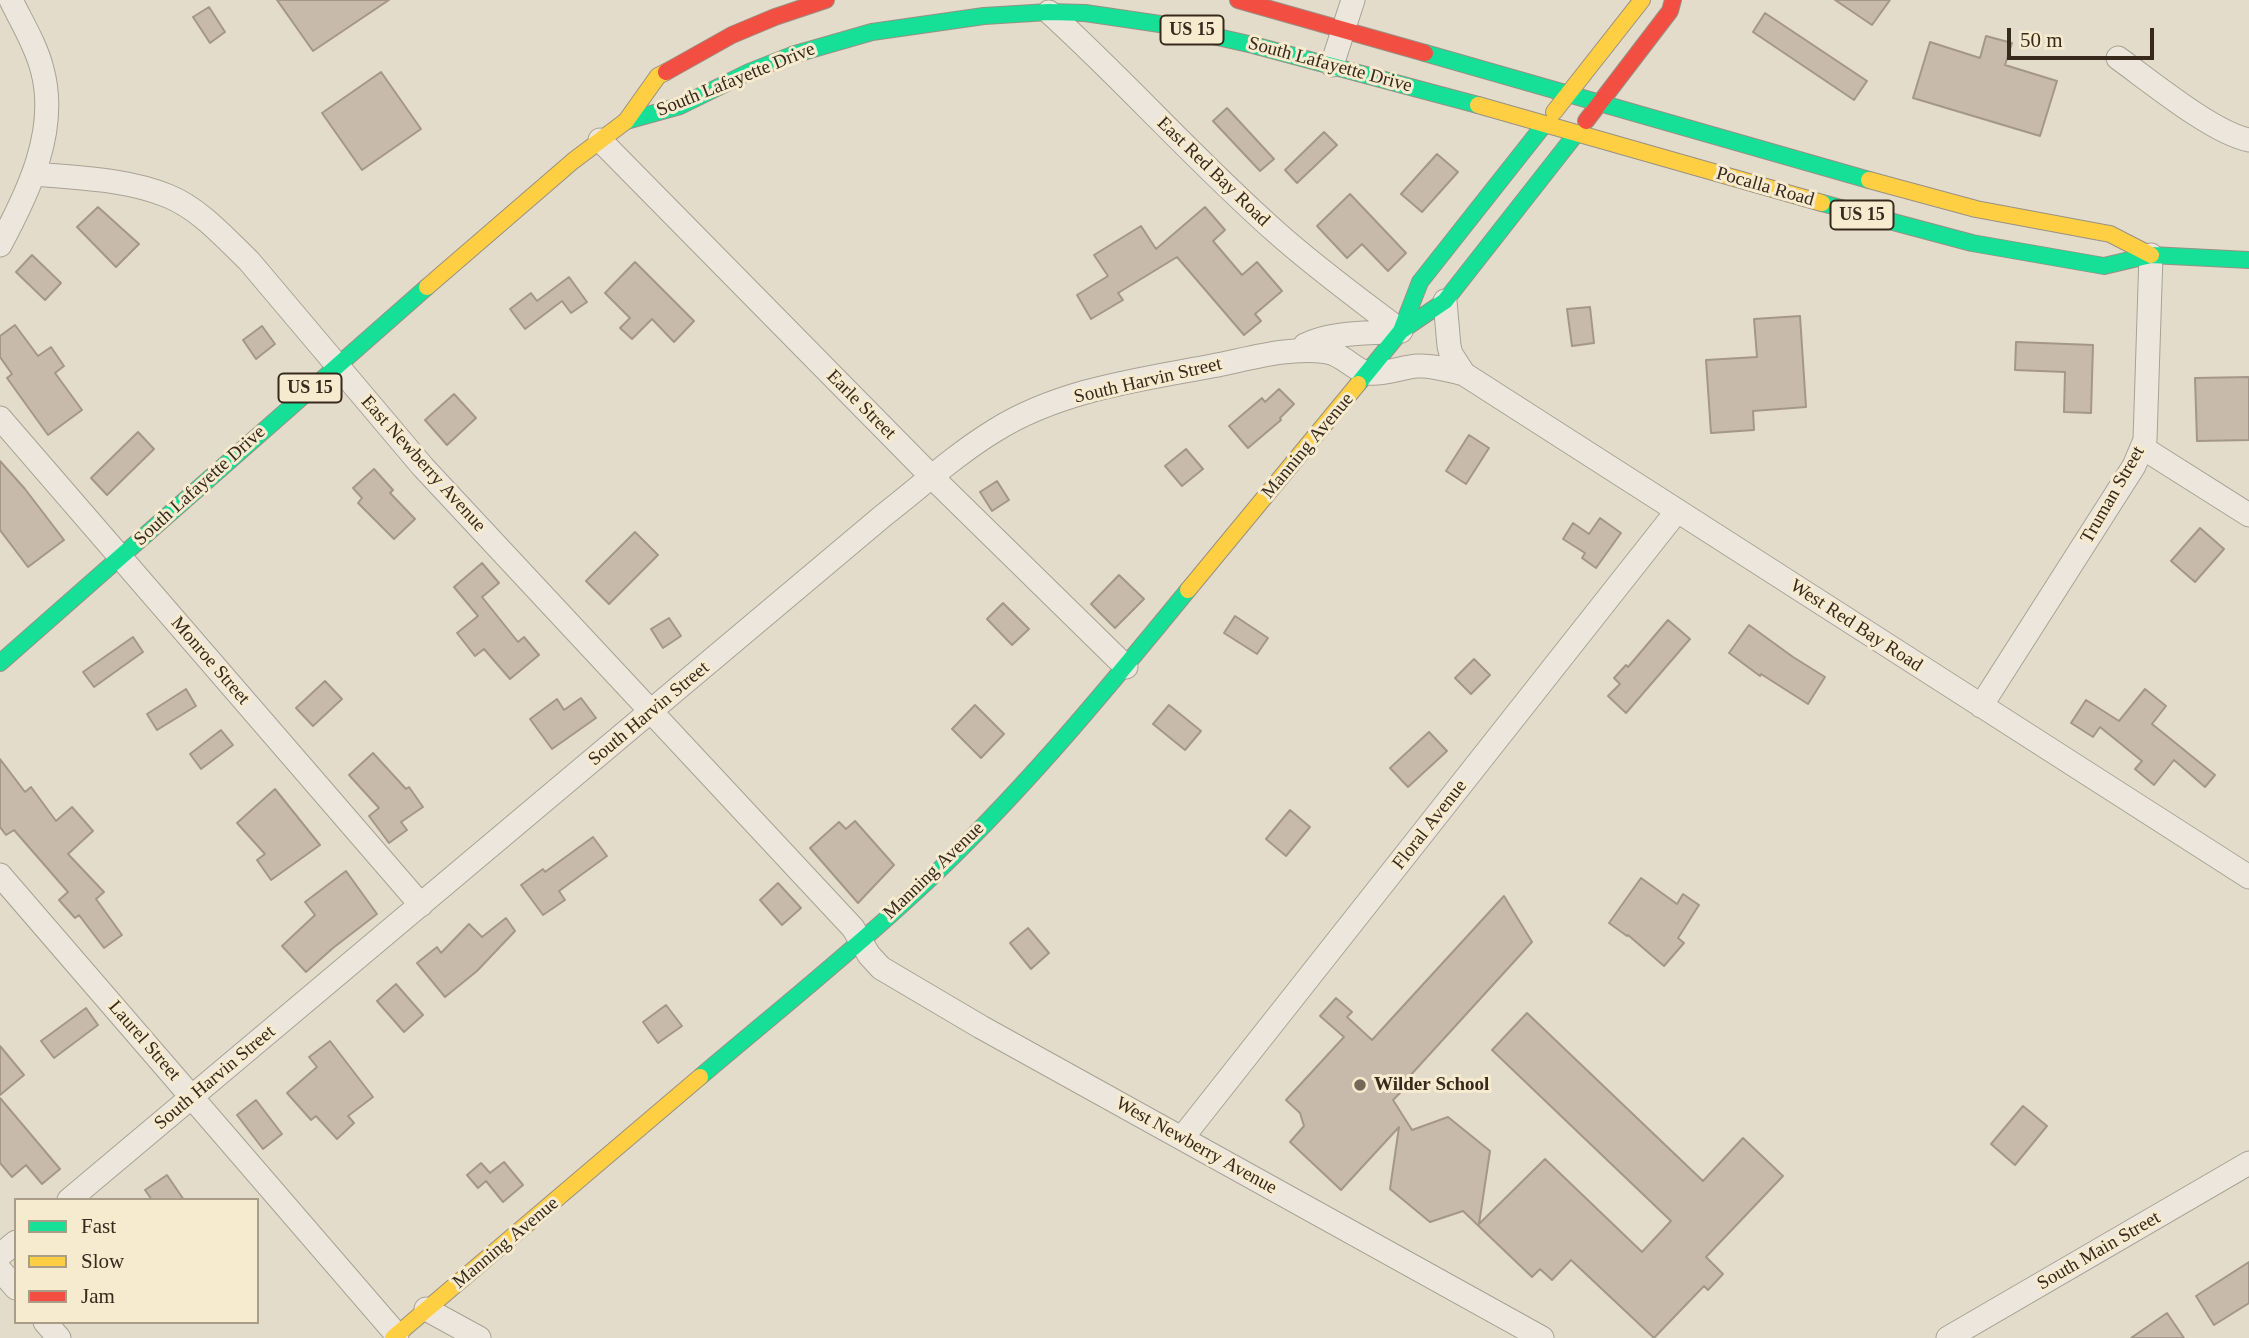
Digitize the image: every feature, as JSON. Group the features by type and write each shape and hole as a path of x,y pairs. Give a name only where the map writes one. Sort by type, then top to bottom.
{"main road":[{"name":"South Lafayette Drive","path":"0,663 336,365 600,140 626,121 658,76 732,35 825,0"},
{"name":"South Lafayette Drive","path":"1238,0 1600,103"},
{"name":"Manning Avenue","path":"395,1336 919,890 1021,786 1126,667 1368,373 1401,331 1420,282 1642,0"},
{"name":"Manning Avenue","path":"1401,331 1445,301 1670,11 1673,0"},
{"name":"South Lafayette Drive","path":"626,121 680,106 749,72 841,40 922,24 1043,6 1205,33 1332,65 1544,125"},
{"name":"Pocalla Road","path":"1600,103 1840,173 1976,209 2110,234 2151,255"},
{"name":"Pocalla Road","path":"1544,125 1894,224 1972,243 2105,266 2151,255 2249,260"}],"street":[{"path":"0,245 34,174 45,123 47,94 37,52 11,0"},
{"path":"1332,65 1353,0"},
{"name":"East Red Bay Road","path":"1043,6 1189,151 1276,232 1401,331"},
{"path":"2118,58 2199,115 2230,134 2249,140"},
{"name":"Earle Street","path":"600,140 932,477 1126,667"},
{"name":"East Newberry Avenue","path":"34,174 111,181 169,196 185,205 221,234 249,261 423,467 853,929 860,941"},
{"name":"Truman Street","path":"1981,706 2070,569 2143,447 2151,255"},
{"path":"1445,301 1451,354 1464,374"},
{"name":"South Harvin Street","path":"1292,351 1315,340 1401,331"},
{"name":"South Harvin Street","path":"71,1198 932,477 995,430 1034,410 1112,385 1292,351 1328,352 1368,373"},
{"name":"West Red Bay Road","path":"1368,373 1418,366 1464,374 2249,877"},
{"name":"Monroe Street","path":"0,418 421,905"},
{"path":"2143,447 2249,515"},
{"name":"Floral Avenue","path":"1182,1139 1677,511"},
{"name":"Laurel Street","path":"0,875 395,1336"},
{"name":"West Newberry Avenue","path":"860,941 869,955 890,974 981,1027 1542,1338"},
{"name":"South Main Street","path":"1948,1338 2249,1163"},
{"path":"0,1255 14,1244"},
{"path":"0,1270 14,1286"},
{"path":"426,1310 479,1338"},
{"path":"48,1324 59,1338"}],"building":[{"path":"277,0 389,0 313,51"},
{"path":"1835,0 1890,0 1872,25"},
{"path":"209,7 225,32 210,43 193,17"},
{"path":"1765,13 1867,81 1854,100 1753,32"},
{"path":"1986,36 2012,43 2005,65 2057,81 2040,136 1913,98 1930,42 1980,58"},
{"path":"381,72 421,129 362,170 322,113"},
{"path":"1227,108 1274,159 1260,171 1213,121"},
{"path":"1324,132 1337,145 1297,183 1285,170"},
{"path":"1437,154 1458,172 1422,212 1401,194"},
{"path":"1350,194 1406,253 1388,271 1362,244 1347,258 1317,226"},
{"path":"98,207 139,244 116,267 77,227"},
{"path":"1205,207 1225,230 1213,241 1242,275 1257,262 1282,291 1255,314 1261,321 1244,335 1177,257 1118,293 1123,300 1091,319 1077,295 1108,276 1094,255 1141,226 1156,249"},
{"path":"32,255 61,283 45,300 16,272"},
{"path":"635,262 694,321 674,342 652,319 632,339 620,328 630,318 605,293"},
{"path":"569,277 587,302 571,313 562,301 525,329 510,309 531,293 537,301"},
{"path":"1590,307 1594,343 1572,346 1567,309"},
{"path":"1800,316 1806,407 1753,411 1754,430 1711,433 1706,360 1757,357 1754,319"},
{"path":"15,325 38,356 51,347 64,366 55,373 82,410 48,435 7,378 12,374 0,357 0,336"},
{"path":"262,326 275,344 256,359 243,340"},
{"path":"2016,342 2093,345 2091,413 2064,412 2065,372 2015,370"},
{"path":"2249,377 2249,440 2197,441 2195,378"},
{"path":"1279,389 1294,404 1281,420 1248,448 1229,426 1262,398 1265,402"},
{"path":"454,394 476,418 447,445 425,420"},
{"path":"138,432 154,449 107,495 91,478"},
{"path":"1469,435 1489,448 1466,484 1446,471"},
{"path":"1186,449 1203,469 1182,486 1165,466"},
{"path":"0,461 64,540 28,567 0,530"},
{"path":"374,469 393,490 390,493 415,519 394,539 358,503 362,498 353,488"},
{"path":"997,481 1009,500 992,511 980,492"},
{"path":"1600,518 1621,533 1596,568 1582,558 1585,553 1563,539 1573,523 1589,534"},
{"path":"2200,528 2224,549 2195,582 2171,561"},
{"path":"635,532 658,555 609,604 586,581"},
{"path":"482,563 499,583 482,597 518,642 524,637 539,655 510,679 484,649 475,656 457,633 478,616 454,587"},
{"path":"1119,575 1144,599 1115,628 1091,604"},
{"path":"1003,603 1029,629 1012,645 987,619"},
{"path":"1235,616 1268,638 1257,654 1224,633"},
{"path":"669,618 681,636 663,648 651,629"},
{"path":"1668,620 1690,639 1626,713 1608,696 1620,684 1614,678 1626,665 1628,667"},
{"path":"1749,625 1825,677 1808,704 1761,674 1760,676 1729,653"},
{"path":"133,637 143,652 94,687 83,672"},
{"path":"1474,659 1490,675 1471,694 1455,678"},
{"path":"325,681 342,699 313,726 296,708"},
{"path":"186,689 196,706 157,730 147,714"},
{"path":"2145,689 2166,706 2152,724 2215,775 2205,787 2174,760 2154,785 2135,769 2142,761 2100,727 2093,737 2071,723 2086,700 2119,721"},
{"path":"581,698 596,718 552,749 530,719 557,699 564,710"},
{"path":"975,705 1004,734 981,758 952,729"},
{"path":"1169,705 1201,731 1185,750 1153,724"},
{"path":"221,730 233,745 201,769 190,754"},
{"path":"1429,732 1447,751 1408,787 1390,768"},
{"path":"373,753 406,789 409,787 423,807 401,822 407,830 389,843 369,816 379,808 349,775"},
{"path":"0,759 25,792 31,787 56,821 72,807 93,831 68,854 104,892 96,899 122,935 104,948 79,915 75,918 59,900 68,892 14,830 6,835 0,827"},
{"path":"275,789 320,845 271,880 257,860 265,854 237,823"},
{"path":"1290,810 1310,827 1286,856 1266,839"},
{"path":"855,821 894,865 858,903 810,848 839,822 846,829"},
{"path":"593,837 607,856 559,891 565,900 543,915 521,885 543,869 545,872"},
{"path":"346,871 377,914 306,972 282,946 315,915 305,902"},
{"path":"1641,878 1677,904 1683,894 1699,905 1678,938 1684,943 1664,966 1628,935 1609,923"},
{"path":"778,883 801,908 782,925 760,900"},
{"path":"1504,896 1532,942 1397,1090 1400,1093 1393,1100 1412,1130 1448,1117 1490,1151 1479,1224 1545,1159 1642,1252 1671,1221 1492,1050 1527,1013 1703,1181 1743,1138 1783,1176 1706,1257 1723,1274 1708,1290 1704,1286 1654,1338 1571,1260 1552,1280 1540,1269 1532,1277 1463,1211 1430,1222 1390,1189 1399,1127 1341,1190 1290,1142 1304,1126 1300,1113 1286,1100 1344,1037 1320,1016 1336,998 1352,1012 1347,1017 1372,1040"},
{"path":"506,918 515,931 477,971 445,997 417,963 437,947 441,953 469,924 482,937"},
{"path":"1028,928 1049,953 1031,969 1010,943"},
{"path":"396,984 423,1015 404,1032 377,1001"},
{"path":"666,1005 682,1026 658,1043 643,1022"},
{"path":"86,1008 98,1025 54,1058 41,1041"},
{"path":"330,1041 373,1097 348,1116 354,1123 337,1139 316,1116 311,1120 287,1093 317,1067 309,1057"},
{"path":"0,1046 24,1075 0,1095"},
{"path":"0,1098 60,1169 42,1184 26,1165 12,1177 0,1163"},
{"path":"256,1100 282,1134 263,1149 237,1115"},
{"path":"2023,1106 2047,1126 2015,1165 1991,1144"},
{"path":"504,1162 523,1185 503,1202 486,1181 478,1188 467,1175 481,1163 490,1173"},
{"path":"167,1175 183,1198 151,1198 145,1190"},
{"path":"2249,1262 2249,1303 2214,1325 2196,1296"},
{"path":"2167,1313 2184,1338 2131,1338"}],"traffic: fast":[{"path":"626,121 680,106 749,72 792,55 872,32 984,16 1049,12 1085,13 1160,24 1253,45 1478,105"},
{"path":"1425,53 1869,180"},
{"path":"1401,331 1420,282 1544,125"},
{"path":"1358,384 1401,331 1445,301 1576,134"},
{"path":"1822,203 1972,243 2104,266 2151,255 2249,260"},
{"path":"0,663 427,287"},
{"path":"700,1077 865,938 955,855 1025,782 1188,590"}],"traffic: slow":[{"path":"1554,112 1642,0"},
{"path":"427,287 573,161 626,121 658,76 666,72"},
{"path":"1478,105 1822,203"},
{"path":"1869,180 1976,209 2110,234 2151,255"},
{"path":"1188,590 1358,384"},
{"path":"393,1338 700,1077"}],"traffic: jam":[{"path":"666,72 732,35 826,0"},
{"path":"1238,0 1425,53"},
{"path":"1586,121 1670,11 1673,0"}],"place":[{"name":"Wilder School","path":"1360,1085"}]}
